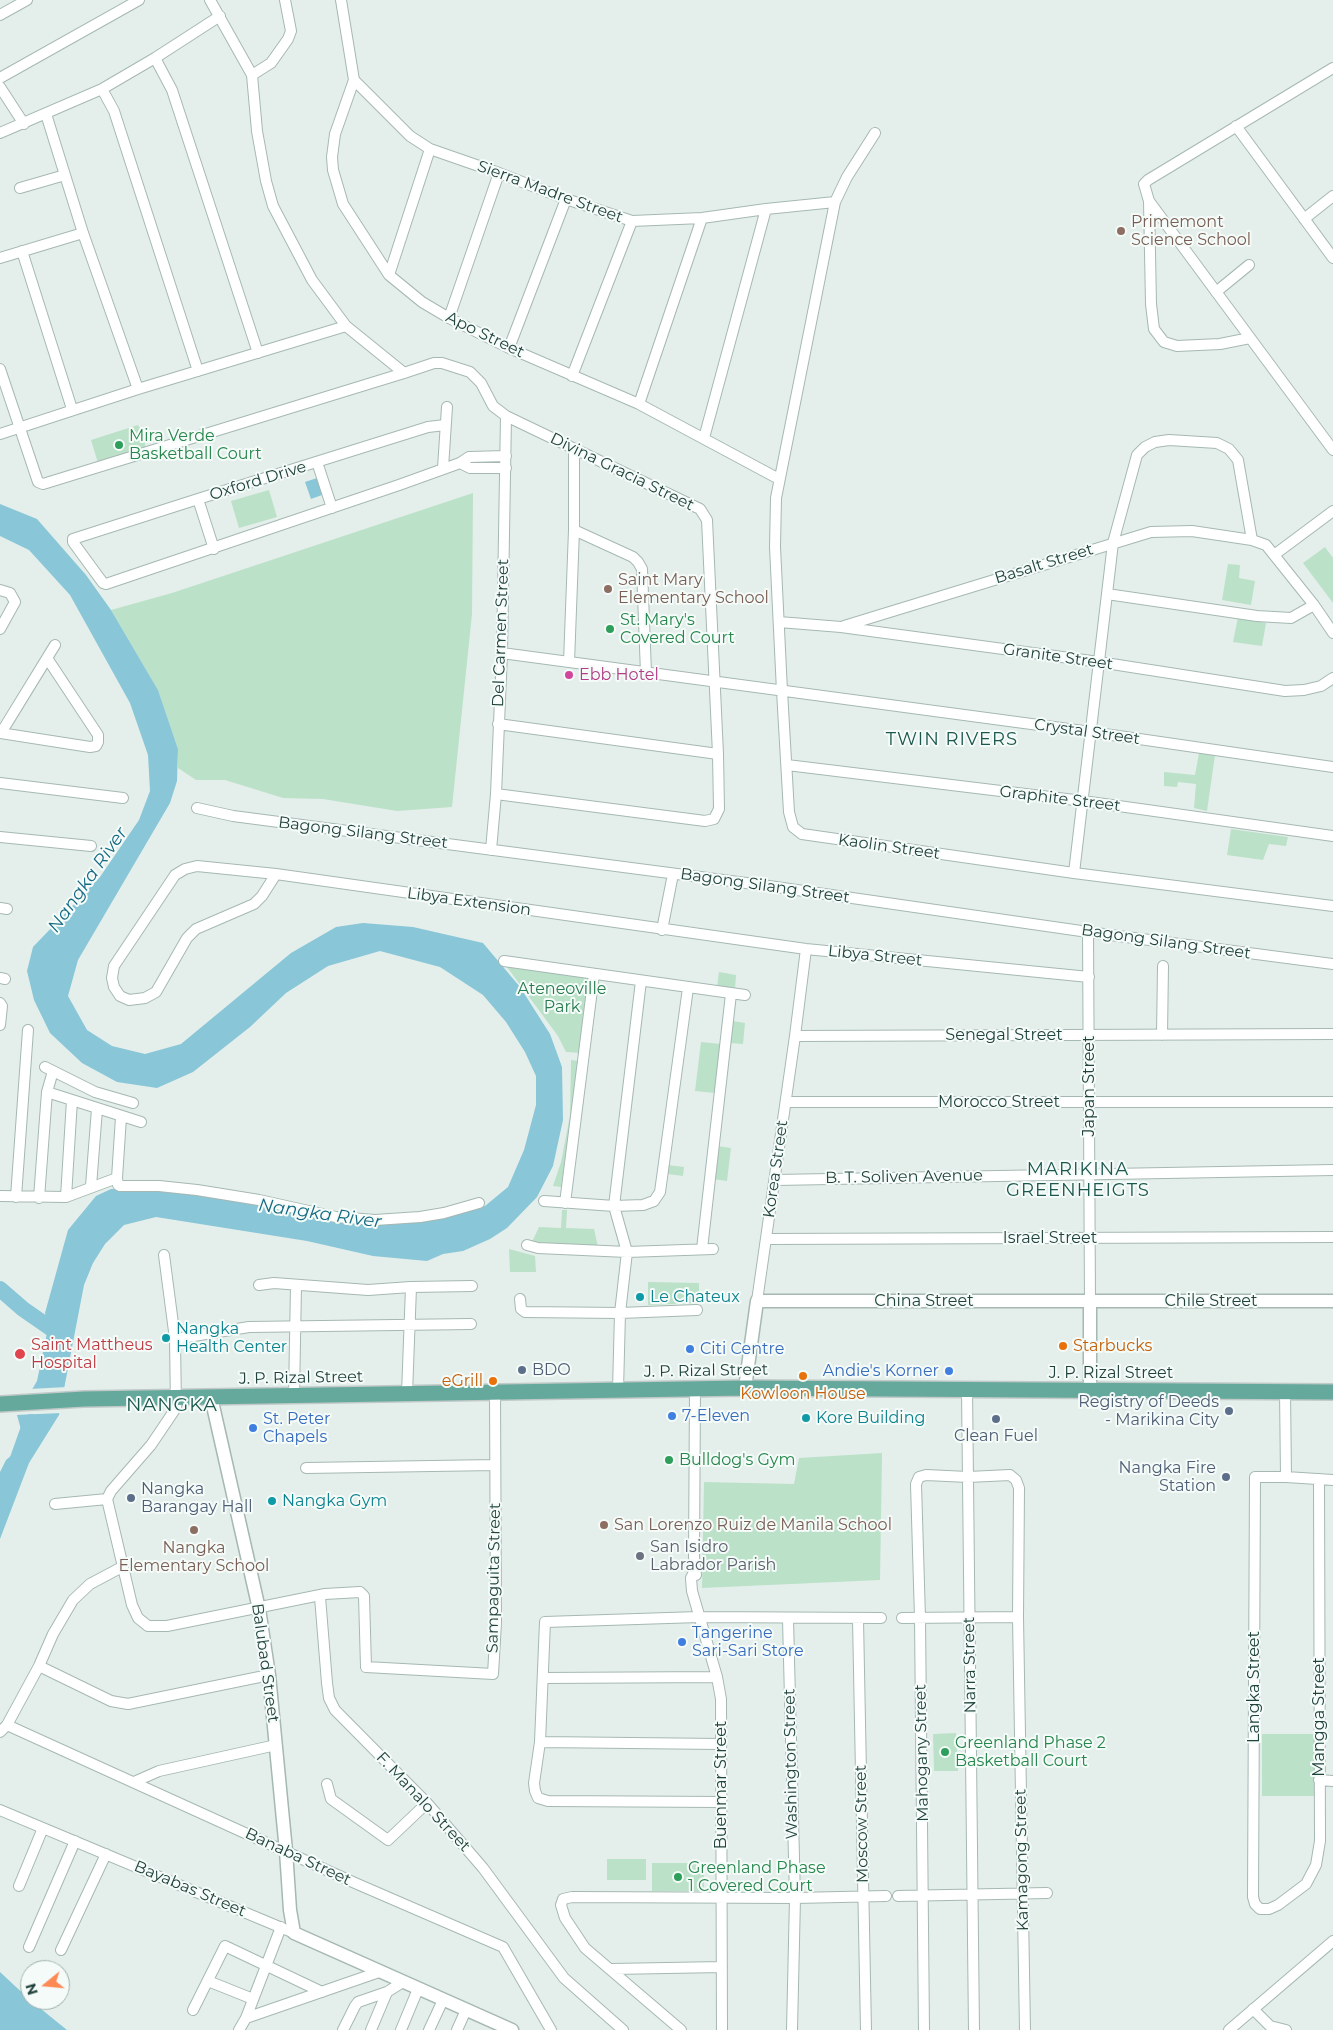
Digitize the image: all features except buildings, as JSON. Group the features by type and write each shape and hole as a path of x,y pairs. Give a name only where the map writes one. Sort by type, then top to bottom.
{"main road":[{"name":"J. P. Rizal Street","path":"6,1403 79,1399 745,1388 1333,1392"}],"street":[{"path":"0,15 27,0"},
{"path":"0,78 139,0"},
{"path":"210,0 252,75 257,131 266,181 273,206 312,280 346,326 404,373"},
{"path":"252,75 271,63 288,39 291,31 285,0"},
{"path":"342,0 354,80"},
{"path":"0,133 102,89 155,58 220,16"},
{"path":"155,58 172,90 258,352"},
{"path":"1250,338 1220,344 1176,346 1164,342 1154,329 1150,304 1149,201 1144,184 1236,126 1332,71"},
{"name":"Sierra Madre Street","path":"354,80 410,136 430,149 632,221 702,218 835,202"},
{"name":"Apo Street","path":"354,80 335,134 332,157 333,170 343,204 389,275 422,302 449,318 509,348 639,404 779,480"},
{"path":"0,87 24,124"},
{"path":"102,89 114,111 198,372"},
{"path":"46,114 83,233 138,389"},
{"path":"1236,126 1333,258"},
{"name":"Kaolin Street","path":"875,134 847,177 835,202 779,480 774,520 790,821 797,831 802,834 1074,873 1333,906"},
{"path":"389,275 430,149"},
{"path":"449,318 499,173"},
{"path":"20,188 65,175"},
{"path":"1304,219 1333,196"},
{"path":"509,348 566,199"},
{"path":"1149,201 1333,450"},
{"path":"704,438 766,209"},
{"path":"639,404 702,218"},
{"path":"572,376 632,221"},
{"path":"0,258 83,233"},
{"path":"22,251 72,409"},
{"path":"1216,292 1249,265"},
{"path":"0,434 72,409 346,326"},
{"name":"Divina Gracia Street","path":"0,369 2,382 38,482 43,484 434,363 442,363 465,370 477,378 493,406 506,416 700,509 705,515 708,524 716,683 719,809 714,819 705,821 496,794"},
{"path":"443,468 447,407"},
{"name":"Del Carmen Street","path":"491,850 496,794 502,653 506,416"},
{"name":"Oxford Drive","path":"214,549 106,584 103,583 72,540 428,427 445,425"},
{"path":"1074,873 1113,543 1137,455 1145,447 1155,442 1169,440 1217,443 1229,449 1238,460 1252,540 1266,546 1274,554 1314,605 1333,633"},
{"path":"569,662 574,530 574,450"},
{"path":"198,499 214,549 460,462 469,457 506,456"},
{"path":"317,462 332,508"},
{"path":"460,462 470,468 506,468"},
{"path":"1274,554 1333,511"},
{"path":"574,530 633,557 638,562 642,570 646,673"},
{"name":"Basalt Street","path":"841,627 1151,532 1192,530 1252,540"},
{"path":"0,590 10,593 15,602 0,629"},
{"path":"1107,594 1258,616 1291,618 1314,605"},
{"name":"Granite Street","path":"779,622 841,627 1099,662 1285,691 1304,690 1321,686 1333,678"},
{"path":"47,658 98,735 96,746 90,747 0,733 55,645"},
{"name":"Crystal Street","path":"502,653 1090,732 1333,767"},
{"path":"498,724 718,754"},
{"name":"Graphite Street","path":"787,765 1082,801 1333,836"},
{"path":"0,783 123,798"},
{"name":"Bagong Silang Street","path":"197,808 233,816 770,886 1088,932 1333,964"},
{"path":"0,837 91,846"},
{"name":"Libya Extension","path":"276,874 262,896 254,904 196,930 187,938 156,992 145,998 130,1000 120,996 114,988 112,978 114,966 175,875 185,869 197,866 276,874 662,930"},
{"path":"662,930 673,874"},
{"name":"Libya Street","path":"662,930 806,949 1088,977"},
{"name":"Japan Street","path":"1088,932 1090,1390"},
{"name":"Korea Street","path":"745,1388 806,949"},
{"path":"504,960 745,995"},
{"path":"1162,1035 1163,966"},
{"path":"565,1203 594,974"},
{"path":"618,1390 620,1313 627,1252 614,1206 641,981"},
{"path":"544,1201 614,1206 643,1205 654,1201 660,1192 688,988"},
{"path":"702,1249 731,994"},
{"path":"0,1025 1,1005"},
{"path":"16,1196 28,1030"},
{"name":"Senegal Street","path":"795,1036 1333,1034"},
{"path":"39,1198 49,1069 95,1092 134,1103"},
{"path":"47,1092 141,1122"},
{"path":"66,1198 72,1100"},
{"name":"Morocco Street","path":"786,1102 1333,1102"},
{"path":"91,1186 97,1109"},
{"path":"121,1117 117,1178 118,1185 120,1186 159,1186 196,1190 259,1200 336,1217 359,1219 420,1217 444,1213 479,1203"},
{"name":"B. T. Soliven Avenue","path":"775,1180 1333,1170"},
{"path":"0,1196 66,1198 91,1186 117,1178"},
{"name":"Israel Street","path":"766,1239 1333,1237"},
{"path":"527,1245 538,1248 627,1252 713,1249"},
{"path":"164,1255 175,1339 178,1398 174,1412 151,1445 111,1491 107,1499 122,1567 135,1612 142,1622 148,1626 167,1626 320,1597"},
{"path":"259,1285 274,1283 368,1290 472,1286"},
{"path":"294,1396 296,1286"},
{"path":"407,1394 408,1325 411,1287"},
{"path":"520,1299 521,1310 525,1312 620,1313 697,1310"},
{"name":"China Street","path":"757,1301 1090,1301"},
{"name":"Chile Street","path":"1090,1301 1333,1301"},
{"path":"175,1339 249,1327 471,1324"},
{"name":"Buenmar Street","path":"694,1389 695,1570 692,1578 692,1591 717,1677 721,1700 722,2030"},
{"name":"Narra Street","path":"967,1389 974,2030"},
{"path":"1286,1391 1286,1477 1333,1480"},
{"path":"306,1468 495,1465 495,1392"},
{"name":"Balubad Street","path":"211,1397 258,1609 269,1675 290,1910 294,1933"},
{"name":"Sampaguita Street","path":"320,1597 325,1594 358,1592 364,1596 366,1667 493,1674 496,1623 495,1465"},
{"name":"Mahogany Street","path":"924,2030 920,1618 916,1484 919,1477 926,1475 968,1477"},
{"name":"Kamagong Street","path":"968,1477 1010,1475 1016,1480 1019,1488 1018,1617 1025,2030"},
{"name":"Langka Street","path":"1253,1897 1254,1477 1286,1477"},
{"name":"Mangga Street","path":"1253,1897 1255,1904 1260,1909 1269,1909 1278,1905 1306,1884 1316,1865 1320,1841 1319,1479"},
{"path":"55,1504 107,1499"},
{"path":"3,1729 40,1666 53,1634 73,1600 90,1584 122,1567"},
{"name":"F. Manalo Street","path":"320,1597 329,1698 335,1710 427,1803 489,1875 564,1978 623,2030"},
{"path":"721,1802 548,1801 538,1798 534,1783 540,1742 544,1624 549,1620 699,1617 788,1619 880,1618"},
{"path":"902,1618 1018,1617"},
{"name":"Washington Street","path":"788,1619 795,1898 792,2030"},
{"name":"Moscow Street","path":"858,1619 866,2030"},
{"path":"40,1666 111,1701 128,1704 269,1675"},
{"path":"543,1678 717,1677"},
{"name":"Banaba Street","path":"3,1729 134,1782 355,1883 502,1947 551,2030"},
{"path":"540,1742 721,1744"},
{"path":"134,1782 159,1771 276,1745"},
{"path":"1319,1780 1333,1781"},
{"path":"327,1784 331,1799 388,1840 427,1803"},
{"name":"Bayabas Street","path":"0,1810 294,1933 466,2010 488,2025 512,2030"},
{"path":"19,1886 43,1828"},
{"path":"29,1946 75,1841"},
{"path":"61,1950 106,1854"},
{"path":"898,1896 1047,1894"},
{"path":"681,2030 612,1969 585,1948 565,1918 561,1905 563,1898 863,1898 886,1896"},
{"path":"239,2030 246,2018 281,1928"},
{"path":"1229,2030 1333,1941"},
{"path":"193,2010 226,1946 322,1992"},
{"path":"612,1969 722,1967"},
{"path":"246,2018 379,1972"},
{"path":"208,1981 253,1998"},
{"path":"343,2030 358,2002 387,1992 403,1982"},
{"path":"401,2030 418,1989"},
{"path":"371,2030 387,1992"},
{"path":"428,2030 443,2000"},
{"path":"1253,2009 1270,2026 1286,2030"},
{"path":"458,2030 466,2010"}],"green space":[{"name":"Mira Verde Basketball Court","path":"138,425 145,436 145,449 98,463 91,440"},
{"path":"269,490 277,517 239,528 231,501"},
{"path":"473,493 472,614 452,807 397,811 323,799 283,798 225,780 196,780 178,768 178,749 158,690 111,610 172,593"},
{"path":"1325,547 1333,558 1333,603 1303,563"},
{"path":"1228,564 1240,565 1239,578 1255,581 1251,605 1222,600"},
{"path":"1238,617 1266,623 1262,646 1233,642"},
{"path":"1199,753 1215,755 1207,811 1194,808 1196,784 1178,782 1177,787 1164,786 1164,772 1195,775"},
{"path":"1231,829 1288,837 1286,846 1269,844 1263,860 1227,855"},
{"name":"Ateneoville Park","path":"504,963 590,979 581,1053 566,1052 558,1036"},
{"path":"719,972 736,975 735,989 717,987"},
{"path":"733,1021 745,1023 743,1044 730,1043"},
{"path":"701,1042 721,1044 715,1093 695,1091"},
{"path":"571,1060 579,1061 561,1187 553,1186 561,1162 570,1116"},
{"path":"717,1146 731,1148 727,1181 713,1179"},
{"path":"668,1165 684,1167 683,1176 668,1174"},
{"path":"562,1210 567,1210 566,1228 594,1229 598,1247 539,1245 532,1242 539,1227 561,1228"},
{"path":"509,1249 535,1256 536,1272 510,1272"},
{"path":"648,1282 699,1283 699,1303 648,1305"},
{"path":"882,1453 880,1580 702,1588 704,1482 794,1484 799,1458"},
{"name":"Greenland Phase 2 Basketball Court","path":"956,1733 958,1771 934,1771 933,1734"},
{"path":"1262,1734 1314,1734 1314,1796 1262,1796"},
{"path":"607,1859 646,1859 646,1880 607,1880"},
{"name":"Greenland Phase 1 Covered Court","path":"652,1863 704,1863 704,1891 652,1891"}],"water":[{"path":"317,478 322,495 311,499 305,482"},
{"path":"0,504 37,519 86,575 111,610 158,690 178,749 177,781 170,803 78,960 68,996 87,1030 112,1046 145,1054 181,1044 291,953 336,927 363,923 413,927 483,943 520,987 550,1034 562,1067 563,1120 553,1166 537,1197 507,1228 490,1239 463,1251 443,1254 427,1261 373,1256 307,1241 156,1217 124,1225 105,1244 93,1263 84,1285 59,1415 29,1463 0,1539 0,1472 6,1460 25,1444 17,1415 37,1381 48,1328 45,1313 68,1230 96,1196 111,1189 158,1188 233,1193 356,1222 462,1213 485,1206 508,1187 524,1150 536,1105 536,1076 525,1052 506,1022 483,995 440,967 380,951 328,966 286,993 250,1027 193,1072 157,1088 117,1082 82,1063 50,1033 34,1000 27,971 33,947 100,877 139,820 150,791 148,755 130,703 70,595 29,550 0,536"},
{"path":"0,1972 20,1991 20,2010 42,2010 67,2030 0,2030"}],"pier":[{"path":"67,1387 62,1413 15,1415 29,1389"}],"waterway":[{"path":"0,1289 23,1309 62,1336"},
{"name":"Nangka River","path":"0,1509 31,1422"}],"place":[{"name":"Primemont Science School","path":"1121,231"},
{"name":"Mira Verde Basketball Court","path":"119,445"},
{"name":"Saint Mary Elementary School","path":"608,589"},
{"name":"St. Mary's Covered Court","path":"610,629"},
{"name":"Ebb Hotel","path":"569,675"},
{"name":"Le Chateux","path":"640,1297"},
{"name":"Nangka Health Center","path":"166,1338"},
{"name":"Starbucks","path":"1063,1346"},
{"name":"Citi Centre","path":"690,1349"},
{"name":"Saint Mattheus Hospital","path":"20,1354"},
{"name":"BDO","path":"522,1370"},
{"name":"Andie's Korner","path":"949,1371"},
{"name":"Kowloon House","path":"803,1376"},
{"name":"eGrill","path":"493,1381"},
{"name":"Registry of Deeds - Marikina City","path":"1229,1411"},
{"name":"7-Eleven","path":"672,1416"},
{"name":"Kore Building","path":"806,1418"},
{"name":"Clean Fuel","path":"996,1419"},
{"name":"St. Peter Chapels","path":"253,1428"},
{"name":"Bulldog's Gym","path":"669,1460"},
{"name":"Nangka Fire Station","path":"1226,1477"},
{"name":"Nangka Barangay Hall","path":"131,1498"},
{"name":"Nangka Gym","path":"272,1501"},
{"name":"San Lorenzo Ruiz de Manila School","path":"604,1525"},
{"name":"Nangka Elementary School","path":"194,1530"},
{"name":"San Isidro Labrador Parish","path":"640,1556"},
{"name":"Tangerine Sari-Sari Store","path":"682,1642"},
{"name":"Greenland Phase 2 Basketball Court","path":"945,1752"},
{"name":"Greenland Phase 1 Covered Court","path":"678,1877"}],"district":[{"name":"TWIN RIVERS","path":"952,740"},
{"name":"MARIKINA GREENHEIGTS","path":"1078,1180"},
{"name":"NANGKA","path":"172,1405"}]}
